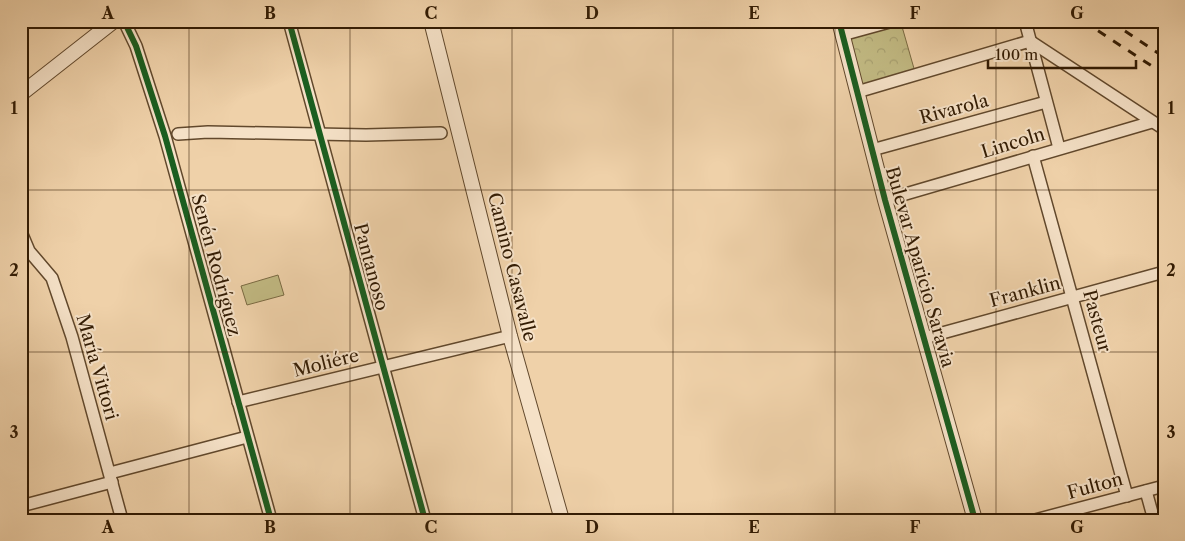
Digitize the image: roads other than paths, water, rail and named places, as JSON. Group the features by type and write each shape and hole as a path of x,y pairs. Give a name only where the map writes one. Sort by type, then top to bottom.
{"street":[{"path":"21,94 114,21"},
{"name":"Senén Rodríguez","path":"124,21 136,46 159,117 271,520"},
{"name":"Pantanoso","path":"289,21 425,520"},
{"name":"Camino Casavalle","path":"431,21 510,336 562,520"},
{"path":"841,28 892,21"},
{"path":"1025,21 1059,148"},
{"name":"Bulevar Aparicio Saravia","path":"841,28 885,200 975,520"},
{"path":"857,92 1030,41"},
{"path":"1030,41 1164,129"},
{"name":"Rivarola","path":"872,150 1046,102"},
{"name":"Lincoln","path":"885,200 1152,122"},
{"path":"178,134 208,132 320,134 441,133"},
{"name":"Pasteur","path":"1033,156 1127,496"},
{"name":"María Vittori","path":"21,232 29,251 52,278 72,337 122,520"},
{"name":"Franklin","path":"924,338 1164,272"},
{"name":"Moliére","path":"238,402 510,336"},
{"path":"21,506 247,437"},
{"name":"Fulton","path":"1035,520 1164,486"},
{"path":"1146,491 1154,520"}],"railway":[{"path":"1083,21 1164,74"},
{"path":"1110,21 1164,57"}]}
